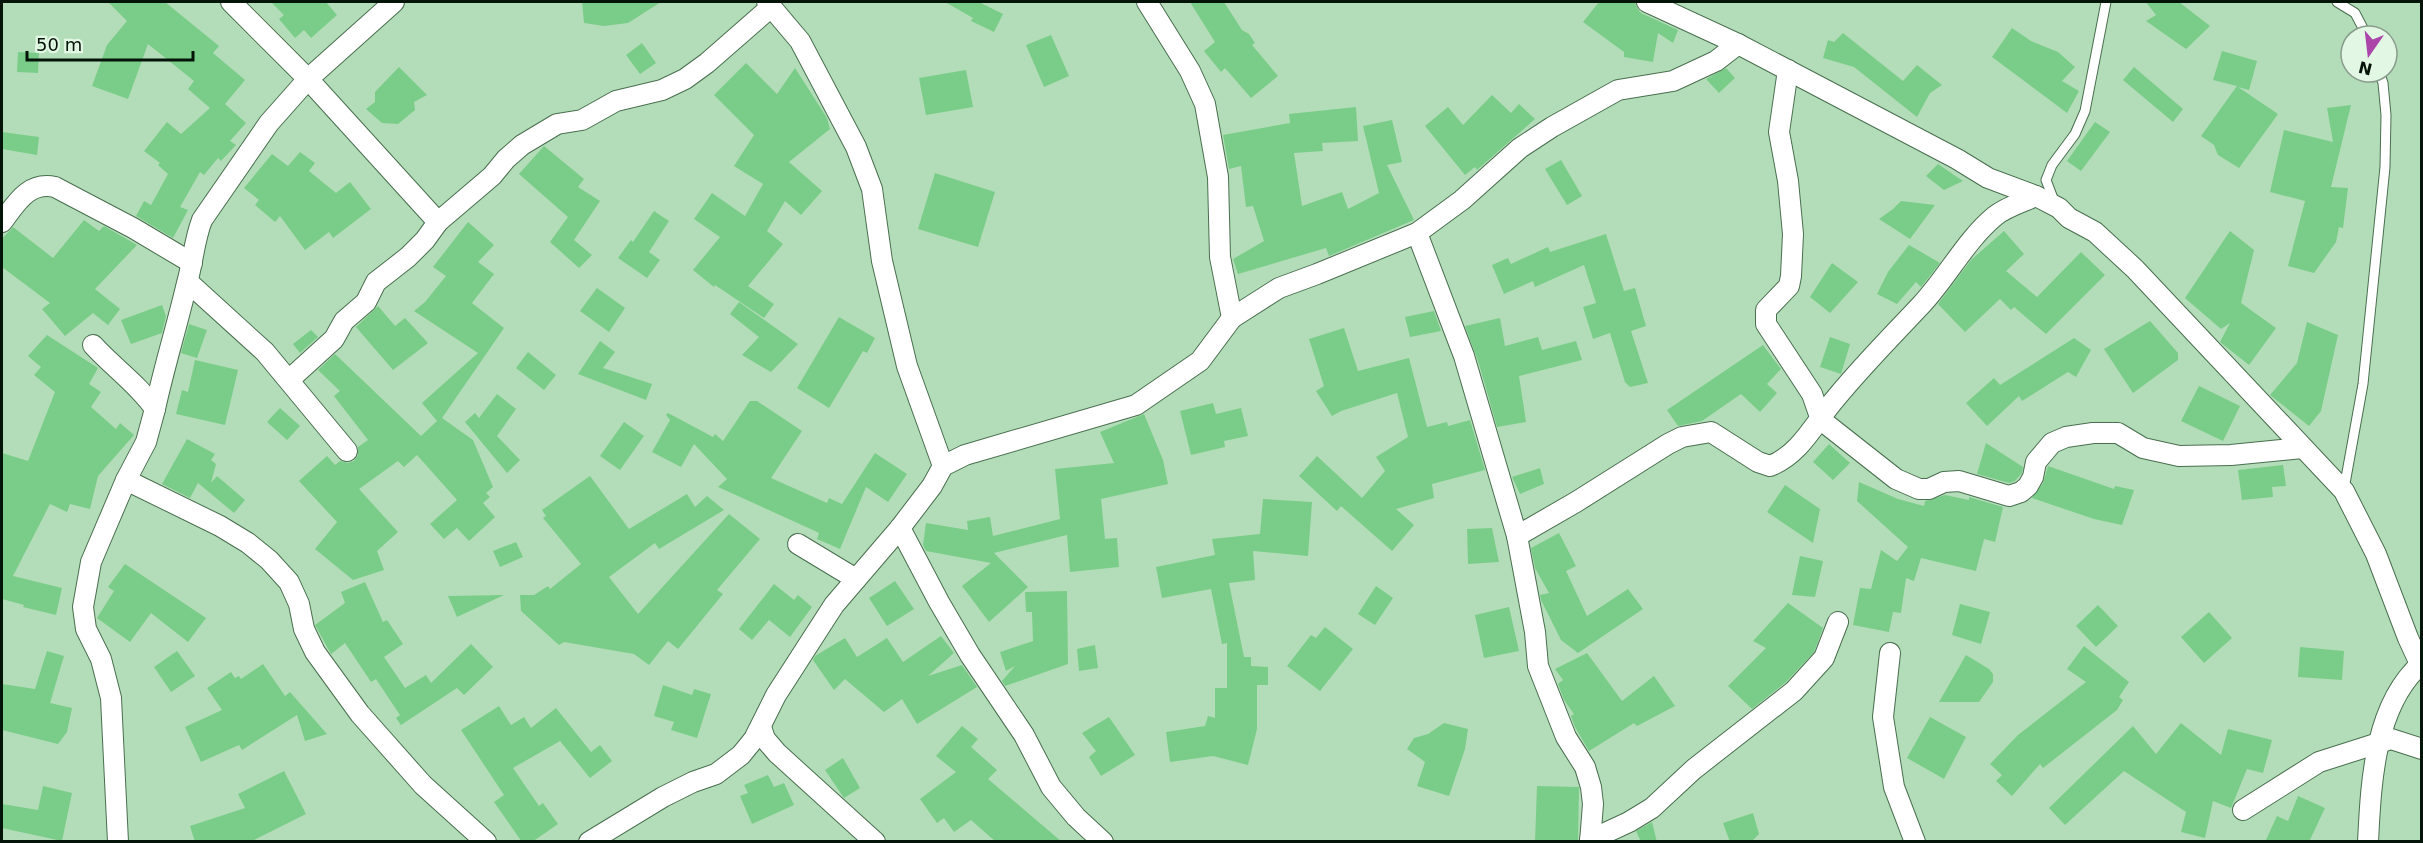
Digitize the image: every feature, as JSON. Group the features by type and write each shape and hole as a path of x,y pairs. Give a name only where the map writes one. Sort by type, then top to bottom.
{"street":[{"path":"231,2 308,78 438,222"},
{"path":"118,842 111,698 100,659 86,629 83,607 91,562 126,480 146,442 190,273 196,237 202,220 269,123 308,78 394,2"},
{"path":"1147,2 1190,71 1205,104 1218,177 1220,256 1232,318"},
{"path":"1647,2 1738,44 1957,159 1988,178 2036,196 2095,232 2136,268 2344,491 2376,554 2408,638 2421,663 2404,682 2386,719 2371,791 2368,842"},
{"path":"290,379 334,339 344,321 366,303 376,282 408,257 425,240 438,222 492,176 522,145 557,124 582,120 616,101 662,90 685,79 707,63 769,4 800,41 856,147 872,189 882,261 906,366 943,466"},
{"path":"589,842 663,797 693,782 716,774 731,764 754,739 776,695 821,624 900,528 932,486 943,466 965,455 1136,405 1200,361 1232,318 1279,288 1417,233 1462,200 1520,148 1552,127 1618,90 1673,81 1682,77 1716,61 1738,44"},
{"path":"1788,70 1779,132 1788,182 1793,234 1791,276 1789,286 1766,310 1766,324 1812,394 1821,420 1896,479 1919,489 1929,489 1944,482 1959,481 1996,494 2009,496 2021,492 2028,486 2033,477 2036,462 2052,443 2066,437 2118,433 2143,448 2179,456 2231,455 2302,448"},
{"path":"2,222 26,192 37,186 45,185 55,187 133,228 190,273 290,379 347,451"},
{"path":"1517,536 1682,437 1711,432 1758,462 1770,466 1781,462 1821,420 1834,400 1897,328 1923,303 1996,215 2036,196"},
{"path":"1417,233 1464,356 1517,536 1535,632 1538,666 1566,737 1585,767 1591,787 1593,804 1590,841"},
{"path":"93,345 114,368 145,394 155,410"},
{"path":"126,480 220,526 248,543 269,560 289,582 299,604 304,629 315,652 360,714 423,785 486,842"},
{"path":"900,528 970,655 1024,735 1051,787 1103,842"},
{"path":"798,544 856,579"},
{"path":"1590,841 1652,808 1694,769 1794,690 1824,658 1838,622"},
{"path":"1890,653 1885,688 1884,726 1894,787 1915,842"},
{"path":"761,726 765,739 777,753 875,842"},
{"path":"2243,810 2319,762 2391,739 2421,749"}],"lane":[{"path":"2059,208 2048,189 2046,180 2052,165 2075,134 2085,111 2106,2"},
{"path":"2337,2 2355,13"},
{"path":"2352,2 2361,24"},
{"path":"2344,491 2363,384 2385,167 2386,115 2383,84"}],"building":[{"path":"108,2 165,2 219,46 213,53 245,80 225,104 246,123 230,141 236,145 221,161 218,158 204,175 200,172 180,207 188,210 173,238 136,216 144,201 151,205 168,174 158,165 160,163 144,151 167,122 181,134 210,108 188,89 194,81 148,44 128,99 92,86 107,45 127,21"},
{"path":"271,2 326,2 337,15 311,38 304,30 295,38 279,19 284,15"},
{"path":"582,2 661,2 628,23 604,26 584,23"},
{"path":"945,2 979,2 1003,14 994,32 971,21 973,18"},
{"path":"1190,2 1224,2 1242,30 1249,34 1255,43 1252,45 1278,76 1251,98 1225,68 1221,72 1204,51 1215,42"},
{"path":"1599,2 1635,2 1641,13 1678,30 1673,43 1658,33 1653,62 1624,57 1624,52 1583,22"},
{"path":"2146,2 2179,2 2210,26 2186,49 2146,21 2156,15"},
{"path":"2012,28 2031,41 2058,52 2075,67 2062,81 2079,91 2067,113 1992,57"},
{"path":"1843,33 1903,81 1917,65 1942,85 1930,93 1917,117 1854,67 1823,58 1828,40 1834,42"},
{"path":"1051,35 1069,76 1044,87 1026,45"},
{"path":"642,43 656,63 640,74 626,55"},
{"path":"2222,51 2257,61 2249,90 2238,87 2278,114 2239,168 2218,155 2214,145 2201,136 2237,86 2213,80"},
{"path":"18,52 39,53 38,73 17,72"},
{"path":"746,63 777,94 795,68 827,118 830,129 789,162 822,191 801,215 785,201 767,231 783,244 748,286 774,304 764,318 715,285 714,287 693,270 720,237 694,219 712,193 745,216 763,184 734,166 754,135 714,95"},
{"path":"399,67 427,95 414,102 415,110 398,124 382,123 366,109 375,102 375,92"},
{"path":"2134,67 2183,109 2173,122 2123,80"},
{"path":"1726,68 1735,78 1719,93 1706,79"},
{"path":"966,70 973,107 926,115 919,78"},
{"path":"1492,95 1511,113 1519,104 1535,119 1477,170 1475,167 1465,175 1425,126 1448,107 1463,125"},
{"path":"2351,105 2331,187 2348,188 2343,228 2339,227 2336,242 2314,273 2288,266 2305,201 2270,192 2284,130 2333,142 2327,108"},
{"path":"1356,107 1358,141 1322,143 1323,151 1294,153 1302,206 1342,192 1348,209 1379,193 1363,126 1392,120 1402,162 1387,165 1414,220 1329,256 1326,248 1238,274 1233,259 1264,241 1253,206 1246,207 1241,166 1229,169 1223,135 1290,123 1289,114"},
{"path":"2095,122 2110,132 2081,171 2067,161"},
{"path":"2,132 39,137 37,155 2,149"},
{"path":"544,146 584,179 578,187 600,201 574,240 592,255 579,268 550,242 568,217 519,174"},
{"path":"300,152 315,163 309,171 336,193 350,182 371,209 333,238 329,232 305,250 280,216 275,222 255,205 259,200 244,188 272,154 288,166"},
{"path":"1561,160 1582,196 1567,205 1545,169"},
{"path":"1938,164 1963,181 1944,190 1926,176"},
{"path":"935,173 995,192 978,247 918,229"},
{"path":"1901,201 1935,205 1910,239 1879,219"},
{"path":"654,211 669,221 649,252 660,260 647,278 618,258 631,240 633,242"},
{"path":"84,220 99,231 104,226 137,245 95,289 120,309 108,325 93,313 65,336 42,309 50,303 2,267 2,239 13,227 53,258"},
{"path":"468,222 494,245 478,262 494,274 472,303 504,328 442,418 473,440 493,487 486,493 490,497 483,503 495,517 469,541 457,528 444,539 430,524 457,500 417,455 404,467 398,461 359,489 398,532 377,551 384,570 353,580 315,549 337,522 299,481 327,456 335,465 340,461 348,463 354,461 358,455 358,447 368,440 334,396 340,391 318,370 335,354 421,436 437,421 422,403 478,353 414,311 425,302 446,276 433,267"},
{"path":"2004,231 2024,254 2006,271 2037,297 2081,252 2105,275 2046,334 2014,307 2011,310 2000,299 1965,332 1938,304 1971,260"},
{"path":"2230,231 2254,250 2241,303 2276,328 2249,365 2220,342 2230,323 2221,329 2185,298"},
{"path":"1606,234 1624,291 1635,288 1646,326 1631,331 1648,383 1630,387 1625,382 1610,333 1593,339 1583,307 1596,303 1584,265 1535,287 1533,281 1504,294 1492,265 1508,258 1511,264 1548,247 1550,252"},
{"path":"1909,245 1940,263 1921,287 1916,282 1897,304 1877,294 1888,272"},
{"path":"1832,263 1858,282 1830,313 1810,297"},
{"path":"597,288 625,308 609,332 580,311"},
{"path":"739,302 798,344 771,372 742,355 759,337 730,314"},
{"path":"162,305 166,316 162,333 131,344 121,320"},
{"path":"378,306 395,326 405,318 428,343 393,370 356,327"},
{"path":"1434,311 1441,331 1410,337 1405,317"},
{"path":"839,317 875,338 867,353 863,351 829,408 797,388"},
{"path":"1500,318 1505,346 1538,337 1542,350 1576,341 1582,360 1519,376 1526,422 1497,427 1479,364 1465,326"},
{"path":"2150,321 2178,353 2178,360 2133,393 2104,349"},
{"path":"2307,322 2338,335 2321,411 2309,426 2270,395 2297,363"},
{"path":"189,324 207,330 197,358 181,353"},
{"path":"1344,328 1358,371 1409,358 1427,427 1447,422 1448,426 1470,420 1485,470 1432,484 1434,498 1396,509 1414,525 1392,551 1341,506 1337,511 1299,476 1317,456 1362,498 1385,471 1376,457 1408,437 1397,393 1332,416 1316,391 1324,386 1309,339"},
{"path":"311,330 318,337 300,353 293,344"},
{"path":"47,335 98,368 89,384 101,392 91,407 116,429 120,423 134,435 98,476 90,509 70,504 67,512 50,504 13,576 62,588 56,615 2,599 2,453 28,461 55,392 34,375 41,367 28,356"},
{"path":"1830,337 1850,344 1841,374 1820,367"},
{"path":"2074,338 2091,350 2076,377 2068,372 2022,401 2019,396 1987,426 1966,403 1994,378 2000,385"},
{"path":"600,341 615,352 603,368 652,384 646,400 578,374"},
{"path":"1763,345 1781,369 1767,384 1777,393 1760,412 1741,394 1702,421 1678,426 1667,410"},
{"path":"528,352 556,375 544,390 516,368"},
{"path":"195,360 238,370 225,425 176,414 182,390 188,392"},
{"path":"2199,386 2240,406 2223,441 2181,421"},
{"path":"497,394 516,409 497,436 520,460 507,473 465,422 475,413 479,418"},
{"path":"750,401 757,401 802,431 771,478 827,503 829,498 842,504 875,453 907,474 888,502 866,487 840,549 817,539 819,533 718,487 727,479 694,444 681,467 652,452 670,420 666,415 668,413 713,437 715,434 723,441"},
{"path":"1213,403 1216,414 1241,408 1248,436 1224,441 1225,447 1191,455 1180,411"},
{"path":"280,408 300,426 287,440 267,422"},
{"path":"1144,414 1163,460 1168,484 1101,499 1105,539 1117,538 1119,567 1070,572 1067,535 994,553 1028,587 989,622 962,586 991,563 926,551 923,545 926,523 968,530 967,521 990,517 993,536 1060,519 1055,469 1114,463 1100,432"},
{"path":"624,422 644,436 620,470 600,456"},
{"path":"187,439 215,454 211,460 216,464 211,483 217,476 245,500 234,513 198,483 190,498 162,484"},
{"path":"1986,443 2023,467 2022,473 2015,481 2009,483 1977,474"},
{"path":"1829,444 1850,463 1833,480 1813,462"},
{"path":"2283,465 2286,486 2272,487 2273,497 2242,500 2238,470"},
{"path":"2048,466 2114,489 2115,486 2134,490 2122,525 2094,519 2032,498 2043,483"},
{"path":"1540,468 1544,484 1520,494 1512,477"},
{"path":"590,476 629,529 687,494 695,507 707,496 724,510 659,549 655,543 609,577 638,614 729,514 760,539 717,590 723,594 678,649 668,641 649,665 634,654 564,642 559,645 521,611 520,595 534,595 548,586 550,589 581,564 543,518 546,516 542,510"},
{"path":"1859,482 1898,499 1924,506 1925,501 1945,495 1969,500 1969,497 2003,507 1995,542 1984,539 1976,571 1921,558 1914,581 1906,578 1901,613 1893,612 1889,632 1853,625 1860,588 1871,589 1881,550 1897,561 1908,547 1857,501"},
{"path":"1785,485 1820,509 1813,543 1767,512"},
{"path":"1263,499 1312,502 1308,556 1253,551 1255,580 1229,583 1244,657 1251,657 1251,666 1268,667 1268,685 1257,685 1257,729 1248,765 1213,756 1170,762 1166,732 1205,726 1208,716 1215,718 1215,688 1227,688 1227,643 1222,644 1211,589 1162,598 1156,567 1215,555 1212,539 1260,534"},
{"path":"1492,528 1499,562 1468,564 1467,529"},
{"path":"1559,533 1576,566 1566,571 1587,616 1628,589 1643,609 1578,653 1561,640 1541,600 1540,595 1549,593 1535,568 1531,548"},
{"path":"516,542 523,557 500,567 493,551"},
{"path":"1800,556 1823,561 1815,597 1792,595"},
{"path":"125,564 206,618 188,642 151,613 130,642 97,618 114,591 108,587"},
{"path":"895,581 914,609 887,626 869,598"},
{"path":"365,582 383,622 387,620 403,644 384,657 405,688 426,675 431,683 471,644 493,667 464,695 457,688 401,725 396,718 400,715 376,679 371,682 345,643 331,654 315,625 345,603 341,592"},
{"path":"774,584 794,600 798,595 812,607 790,637 769,620 752,640 739,629"},
{"path":"1376,586 1393,598 1375,625 1358,614"},
{"path":"1067,591 1068,664 1005,686 1002,681 1015,666 1006,671 1000,652 1033,641 1032,612 1026,612 1025,592"},
{"path":"504,595 457,617 448,596"},
{"path":"1788,603 1823,628 1814,652 1786,682 1752,709 1728,686 1766,648 1753,641"},
{"path":"1960,604 1990,612 1981,644 1952,635"},
{"path":"2098,605 2118,626 2096,647 2076,626"},
{"path":"1509,607 1519,651 1484,658 1475,615"},
{"path":"2209,612 2232,638 2204,663 2181,637"},
{"path":"1325,627 1353,649 1320,691 1287,666 1311,635 1316,638"},
{"path":"941,636 954,653 928,676 962,665 977,687 917,724 902,699 884,712 845,679 834,690 813,660 815,656 845,638 857,657 887,638 903,662"},
{"path":"1095,645 1098,668 1079,671 1077,649"},
{"path":"2084,646 2129,682 2119,697 2123,700 2117,710 2043,768 2040,764 2012,796 1996,781 2002,775 1990,764 2018,735 2086,682 2067,669"},
{"path":"2300,647 2344,651 2342,680 2298,677"},
{"path":"47,651 64,656 50,703 72,708 67,732 58,744 2,730 2,684 35,689"},
{"path":"177,651 195,676 171,692 154,667"},
{"path":"1587,653 1622,701 1654,676 1675,706 1637,726 1634,723 1589,751 1575,727 1571,716 1574,714 1564,700 1558,684 1563,680 1555,669"},
{"path":"1966,655 1989,669 1993,674 1993,682 1979,702 1939,702"},
{"path":"263,664 285,696 290,692 327,734 305,741 297,715 242,750 239,745 201,762 185,727 222,710 207,688 231,672 235,678 239,676 241,679"},
{"path":"663,685 692,695 694,689 711,694 697,738 671,730 674,722 654,716"},
{"path":"499,706 511,725 524,717 531,728 556,708 591,752 600,745 612,761 590,778 560,741 513,768 539,806 543,803 558,824 532,842 522,842 494,802 504,795 461,730"},
{"path":"1109,717 1135,755 1101,776 1089,757 1096,751 1082,733"},
{"path":"1930,717 1966,737 1944,779 1907,758"},
{"path":"1444,723 1468,729 1465,749 1449,796 1417,786 1425,762 1407,749 1414,738 1428,734"},
{"path":"2181,723 2221,755 2228,729 2272,740 2263,773 2247,769 2231,808 2213,801 2205,838 2181,832 2186,812 2124,771 2065,825 2049,808 2133,726 2156,754"},
{"path":"962,726 978,739 971,747 997,770 988,779 1062,842 996,842 971,820 954,832 944,818 937,823 920,799 956,772 936,756"},
{"path":"843,758 860,788 844,798 825,770"},
{"path":"284,771 306,814 250,842 195,842 190,826 245,808 238,794"},
{"path":"768,775 774,787 784,783 794,805 752,824 740,796 748,793 744,785"},
{"path":"43,786 72,793 62,841 2,828 2,804 38,810"},
{"path":"1537,786 1579,787 1578,842 1535,842"},
{"path":"2298,796 2325,808 2309,842 2265,842 2277,816 2288,821"},
{"path":"1753,813 1759,834 1751,842 1730,842 1723,823"},
{"path":"1652,822 1657,842 1641,842 1636,831"}]}
